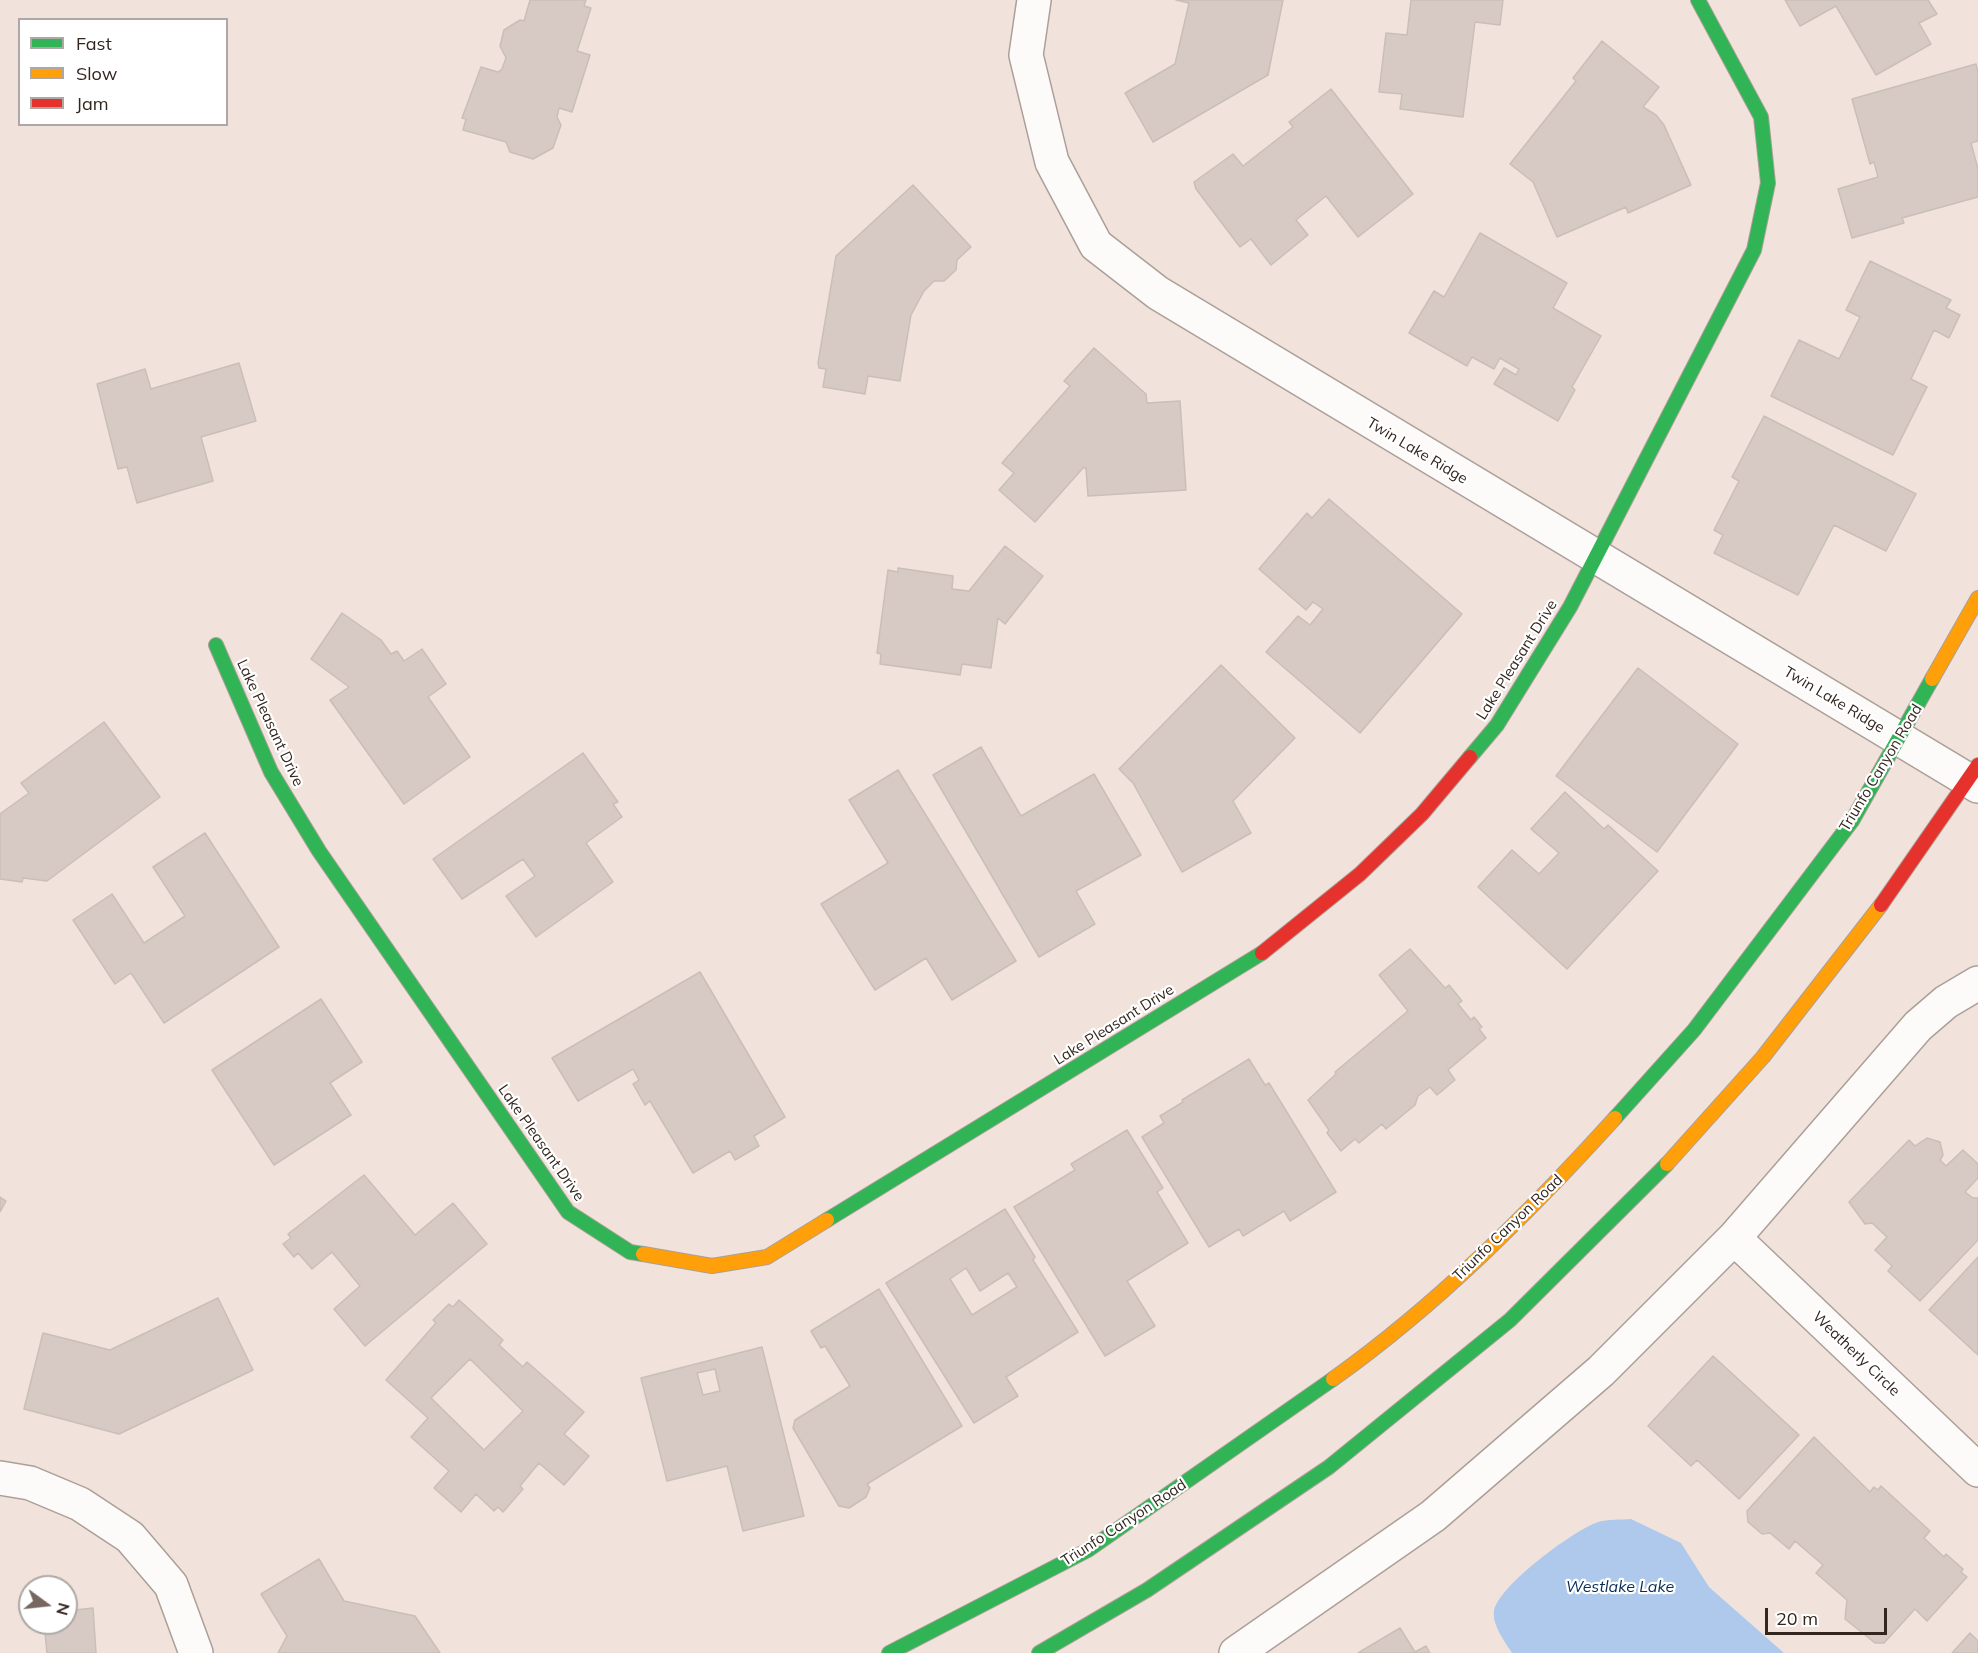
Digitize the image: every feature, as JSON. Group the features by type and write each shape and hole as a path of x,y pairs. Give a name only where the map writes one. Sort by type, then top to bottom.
{"street":[{"name":"Twin Lake Ridge","path":"1034,0 1026,55 1052,162 1096,245 1168,300 1899,739 1975,777"},
{"name":"Lake Pleasant Drive","path":"216,645 271,772 318,851 568,1212 630,1252 712,1266 767,1257 1272,947 1360,874 1422,814 1497,725 1570,607 1754,250 1768,183 1761,117 1698,0"},
{"name":"Triunfo Canyon Road","path":"890,1653 1088,1550 1184,1485 1381,1346 1537,1204 1694,1030 1852,821 1978,598"},
{"path":"1039,1653 1148,1590 1329,1467 1510,1320 1667,1164 1763,1057 1904,874 1975,777"},
{"path":"1236,1653 1433,1516 1601,1371 1734,1238 1918,1026 1946,1002 1978,983"},
{"name":"Weatherly Circle","path":"1734,1238 1978,1470"},
{"path":"0,1478 30,1483 80,1504 130,1537 171,1585 196,1653"}],"water":[{"name":"Westlake Lake","path":"1631,1519 1681,1543 1709,1587 1784,1653 1512,1653 1500,1633 1494,1616 1499,1600 1509,1588 1538,1560 1587,1527 1602,1521"}],"building":[{"path":"530,0 586,0 584,6 591,8 577,51 590,55 572,112 559,108 557,117 561,125 553,148 533,159 510,152 506,142 463,130 466,119 462,118 481,67 498,72 502,69 506,58 500,46 504,30 520,20 524,21"},
{"path":"1176,0 1283,0 1268,75 1153,142 1125,93 1175,64 1189,3"},
{"path":"1411,0 1503,0 1500,25 1475,22 1463,117 1400,109 1402,94 1379,92 1386,33 1407,35"},
{"path":"1785,0 1928,0 1937,14 1919,23 1931,44 1876,75 1836,6 1800,26"},
{"path":"1602,41 1659,87 1643,107 1656,115 1664,125 1691,185 1628,213 1626,207 1557,237 1533,182 1510,164 1576,81 1573,78"},
{"path":"1976,64 1978,141 1971,143 1978,169 1978,197 1902,218 1904,223 1852,238 1838,189 1878,177 1874,162 1870,164 1852,99"},
{"path":"1331,89 1413,194 1358,237 1326,196 1296,220 1308,235 1271,265 1251,239 1240,247 1196,189 1194,182 1233,154 1243,166 1293,127 1289,122"},
{"path":"913,185 971,247 957,260 956,270 944,281 934,281 924,291 911,315 900,381 868,376 865,394 823,387 826,369 819,368 818,363 836,256"},
{"path":"1480,233 1567,283 1553,308 1601,336 1572,387 1575,390 1558,421 1494,384 1504,368 1516,375 1519,369 1500,358 1494,369 1472,357 1467,366 1409,333 1434,291 1444,297"},
{"path":"1870,261 1951,300 1946,308 1960,315 1949,338 1934,330 1911,379 1927,387 1893,455 1771,396 1799,340 1839,359 1860,317 1846,310"},
{"path":"1094,348 1146,394 1147,403 1180,401 1186,490 1088,496 1086,468 1083,468 1035,522 999,490 1014,473 1002,463 1070,386 1064,381"},
{"path":"239,363 256,421 201,437 213,481 137,503 127,467 118,469 97,384 145,369 151,389"},
{"path":"1764,416 1916,494 1886,551 1834,525 1798,595 1714,553 1723,535 1714,530 1739,481 1732,477"},
{"path":"1329,499 1462,614 1360,733 1266,652 1298,616 1310,625 1323,609 1313,602 1306,610 1259,569 1307,513 1312,518"},
{"path":"1005,546 1043,576 1005,624 998,618 991,668 962,664 960,675 880,664 881,654 877,653 888,570 898,572 898,568 953,576 952,589 969,591"},
{"path":"342,613 381,640 391,654 397,651 404,661 422,649 446,684 428,697 470,757 404,804 330,700 349,687 311,659"},
{"path":"1221,665 1295,738 1233,801 1251,833 1182,872 1133,783 1119,769"},
{"path":"1638,668 1738,744 1657,852 1556,776"},
{"path":"104,722 160,797 47,881 23,878 22,882 0,879 0,814 29,793 21,783"},
{"path":"981,747 1021,816 1094,774 1141,855 1076,891 1095,924 1039,957 933,775"},
{"path":"583,753 618,802 613,804 622,817 586,843 613,882 536,937 506,896 535,876 523,859 462,899 433,859"},
{"path":"898,770 1016,961 952,1000 926,958 875,990 821,904 888,863 849,800"},
{"path":"1565,792 1604,829 1608,825 1658,871 1567,969 1478,887 1512,850 1539,874 1559,853 1531,829"},
{"path":"205,833 279,947 164,1023 131,973 115,984 73,920 112,894 144,943 185,916 153,867"},
{"path":"1410,949 1445,988 1449,985 1462,1001 1458,1004 1471,1020 1474,1017 1482,1027 1479,1029 1486,1038 1448,1070 1455,1080 1437,1095 1430,1087 1418,1096 1415,1105 1386,1129 1382,1124 1359,1143 1355,1139 1341,1151 1327,1133 1329,1130 1308,1100 1336,1074 1335,1072 1408,1011 1379,975"},
{"path":"700,972 785,1117 754,1136 759,1146 735,1160 730,1151 693,1173 650,1101 645,1105 633,1084 639,1080 633,1069 578,1101 552,1058"},
{"path":"321,999 362,1062 330,1083 351,1115 274,1165 212,1070"},
{"path":"1249,1059 1265,1085 1269,1083 1336,1192 1290,1221 1284,1211 1243,1236 1239,1229 1209,1247 1142,1137 1164,1123 1160,1116"},
{"path":"1127,1130 1163,1188 1157,1192 1188,1243 1127,1281 1155,1326 1105,1356 1014,1207 1075,1170 1071,1164"},
{"path":"1927,1138 1940,1142 1943,1155 1940,1160 1946,1166 1963,1150 1978,1164 1978,1178 1965,1192 1973,1198 1978,1198 1978,1240 1920,1301 1888,1271 1892,1266 1875,1250 1887,1237 1872,1223 1865,1224 1849,1202 1909,1140 1915,1146"},
{"path":"364,1175 415,1235 453,1203 487,1244 365,1346 334,1309 360,1286 332,1252 312,1269 298,1253 294,1257 283,1244 291,1238 288,1234"},
{"path":"0,1197 6,1201 0,1212"},
{"path":"1005,1209 1035,1257 1033,1260 1078,1332 1006,1377 1018,1396 974,1423 886,1283","holes":["966,1268 980,1291 1008,1273 1017,1287 972,1315 950,1279"]},
{"path":"1978,1257 1978,1355 1929,1310"},
{"path":"879,1289 962,1426 867,1484 870,1488 866,1497 849,1508 839,1506 793,1428 795,1420 850,1386 825,1346 821,1348 811,1331"},
{"path":"218,1298 253,1370 119,1434 24,1409 43,1333 110,1350"},
{"path":"459,1300 503,1340 499,1345 523,1367 527,1362 584,1412 564,1434 589,1456 564,1485 539,1463 520,1486 523,1489 503,1512 498,1507 494,1511 476,1494 461,1512 434,1488 449,1471 411,1437 428,1418 386,1380 436,1323 433,1320 449,1304 453,1307","holes":["470,1359 523,1411 484,1450 431,1398"]},
{"path":"762,1347 804,1516 743,1531 727,1466 667,1481 641,1378","holes":["715,1369 720,1391 703,1395 697,1373"]},
{"path":"1713,1356 1799,1435 1739,1499 1697,1460 1691,1466 1648,1426"},
{"path":"1814,1437 1870,1492 1874,1487 1878,1490 1881,1486 1930,1531 1924,1538 1944,1557 1946,1554 1963,1569 1961,1572 1967,1577 1927,1621 1915,1609 1884,1643 1875,1643 1845,1619 1847,1600 1816,1573 1823,1565 1795,1541 1789,1549 1770,1533 1762,1534 1748,1522 1747,1511"},
{"path":"319,1559 344,1601 415,1616 440,1653 278,1653 287,1636 261,1594"},
{"path":"93,1608 96,1653 47,1653 45,1635 78,1635 78,1610"},
{"path":"1400,1628 1415,1652 1426,1646 1430,1653 1358,1653"},
{"path":"1970,1633 1978,1641 1978,1653 1952,1653"}],"traffic: fast":[{"path":"1470,757 1497,725 1570,607 1754,250 1768,183 1761,117 1698,0"},
{"path":"216,645 271,772 319,851 568,1212 630,1252 643,1254"},
{"path":"1615,1118 1694,1030 1852,821 1932,679"},
{"path":"827,1220 1262,953"},
{"path":"1039,1653 1147,1590 1329,1467 1510,1320 1667,1164"},
{"path":"889,1653 1088,1550 1333,1379"}],"traffic: slow":[{"path":"1932,679 1978,598"},
{"path":"1667,1164 1763,1057 1881,905"},
{"path":"1333,1379 1409,1320 1481,1256 1615,1118"},
{"path":"643,1254 712,1266 767,1257 827,1220"}],"traffic: jam":[{"path":"1262,953 1360,874 1422,814 1470,757"},
{"path":"1881,905 1978,765"}]}
